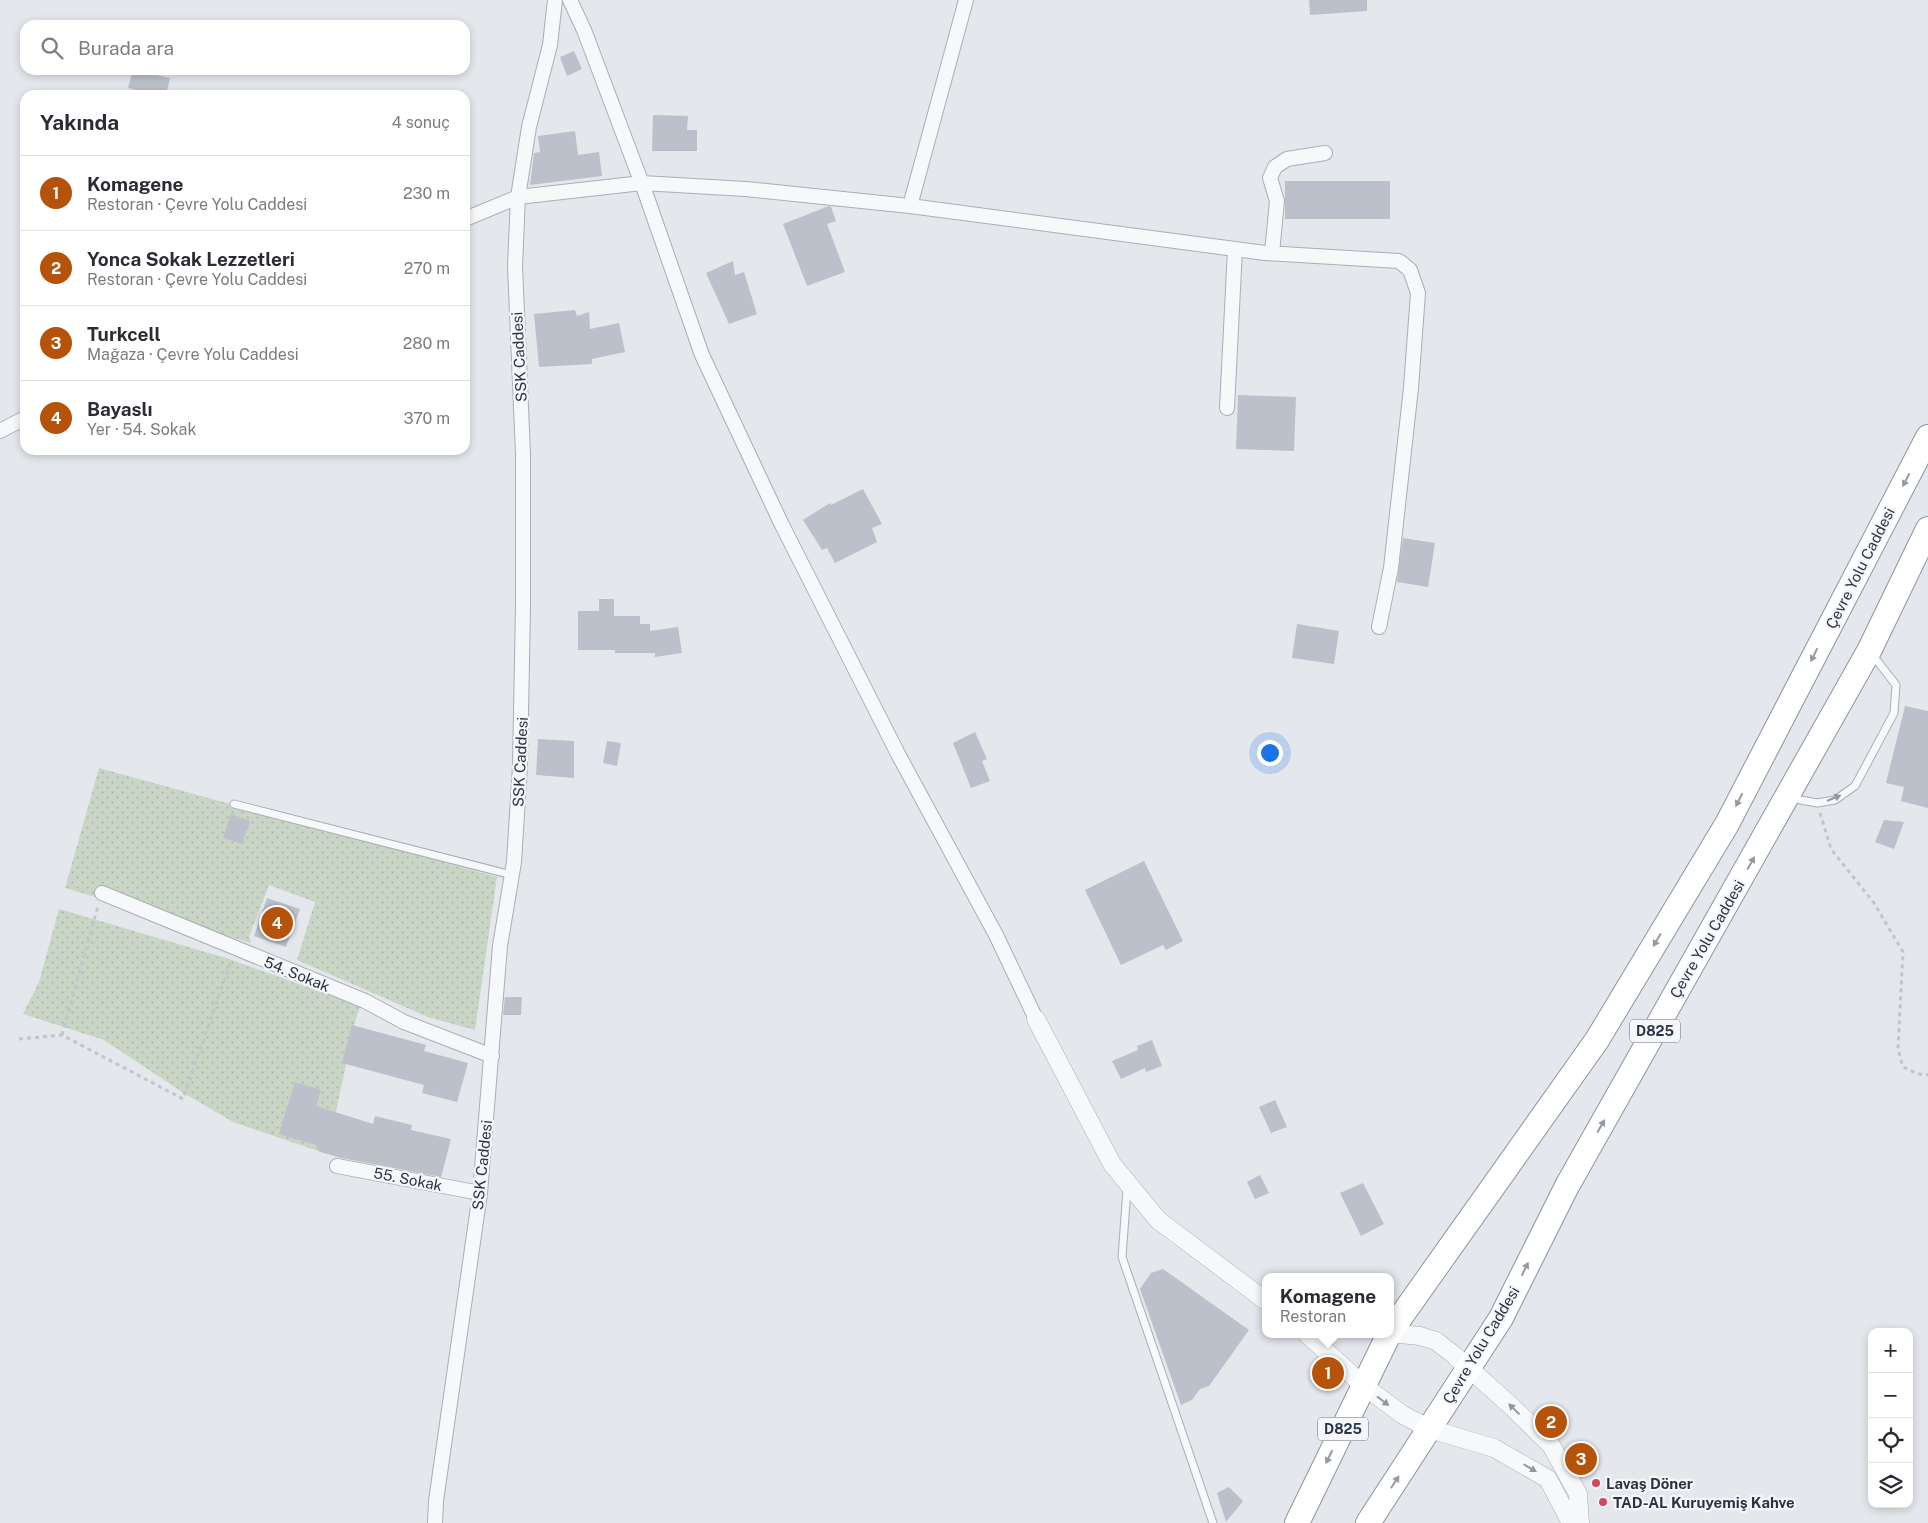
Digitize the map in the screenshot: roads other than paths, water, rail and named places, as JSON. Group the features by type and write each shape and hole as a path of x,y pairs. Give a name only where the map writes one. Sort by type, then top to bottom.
{"highway":[{"name":"Çevre Yolu Caddesi","path":"1394,1327 1602,1032 1726,824 1928,437"},
{"name":"Çevre Yolu Caddesi","path":"1368,1523 1501,1318 1567,1186 1869,651 1928,530"},
{"name":"Çevre Yolu Caddesi","path":"1297,1523 1388,1338"}],"street":[{"name":"SSK Caddesi","path":"435,1523 436,1501 480,1193 500,946 512,875 520,766 523,636 524,454 515,266 518,197 529,128 550,45 554,0"},
{"path":"570,0 584,30 642,182 702,354 781,523 898,754 996,935 1036,1019 1112,1164 1158,1220 1262,1298"},
{"path":"910,206 966,0"},
{"path":"1272,253 1277,201 1270,178 1275,167 1287,159 1325,153"},
{"path":"470,217 518,197 642,182 746,189 910,206 1272,253 1399,261 1410,270 1418,293 1411,388 1392,559 1379,627"},
{"path":"1227,408 1235,249"},
{"path":"0,432 20,421"},
{"name":"54. Sokak","path":"102,894 365,1001 404,1022 492,1056"},
{"name":"55. Sokak","path":"336,1166 480,1193"},
{"path":"1232,1274 1262,1290"},
{"path":"1394,1333 1420,1336 1436,1341 1510,1405 1551,1445 1578,1494 1580,1523"},
{"path":"1311,1338 1364,1386 1403,1415 1430,1429 1494,1448 1548,1479 1572,1523"}],"lane":[{"path":"1787,797 1817,803 1836,800 1855,786 1894,713 1896,684 1869,651"},
{"path":"234,804 512,875"},
{"path":"1128,1183 1122,1257 1213,1523"}],"place":[{"name":"Bayaslı","path":"277,923"},
{"name":"Komagene","path":"1328,1373"},
{"name":"Yonca Sokak Lezzetleri","path":"1551,1422"},
{"name":"Turkcell","path":"1581,1459"},
{"name":"Lavaş Döner","path":"1596,1483"},
{"name":"TAD-AL Kuruyemiş Kahve","path":"1603,1502"}]}
